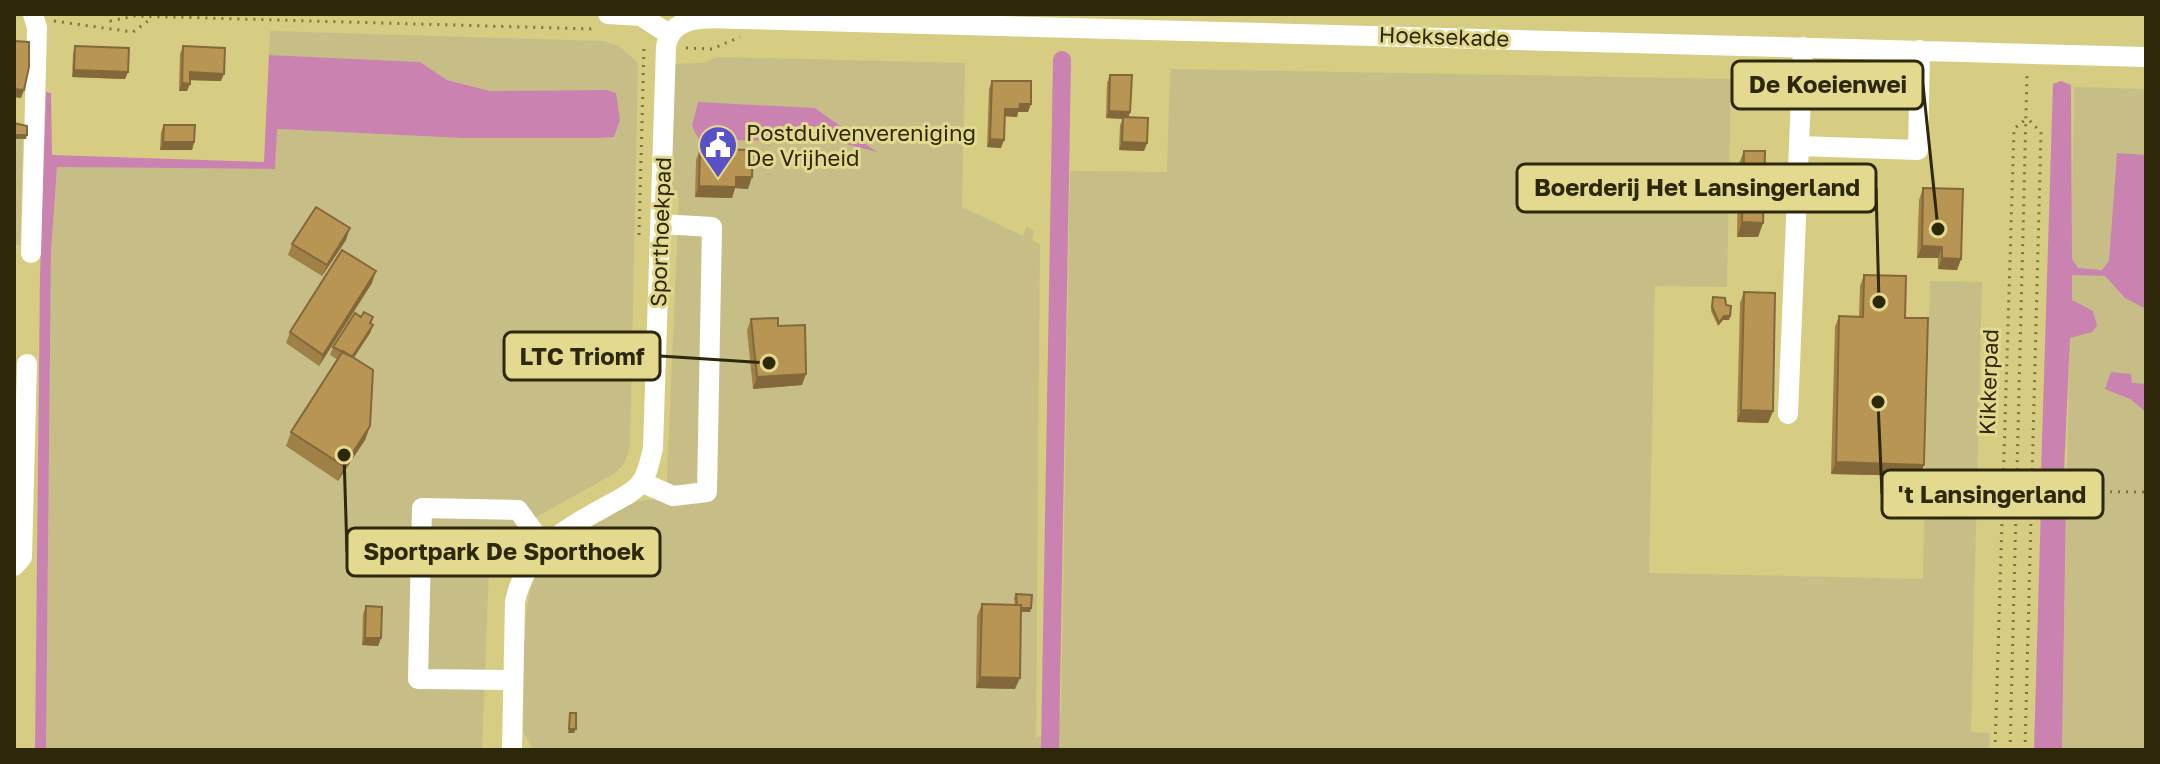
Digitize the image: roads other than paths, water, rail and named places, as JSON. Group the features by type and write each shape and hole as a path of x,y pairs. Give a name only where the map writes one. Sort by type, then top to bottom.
{"street":[{"path":"31,253 23,164 37,28 33,14"},
{"path":"608,22 641,16 668,41"},
{"name":"Hoeksekade","path":"668,41 685,22 696,19 743,19 2146,57"},
{"name":"Sporthoekpad","path":"641,482 653,448 668,41"},
{"path":"1788,414 1803,47"},
{"path":"1799,146 1918,150 1920,50"},
{"path":"512,750 515,602 518,583 544,546 641,482 673,496 707,492 712,227 661,224"},
{"path":"14,566 22,557 27,364"},
{"path":"513,680 418,679 422,508 518,510 544,546"}],"waterway":[{"path":"1050,750 1062,60"}],"place":[{"name":"Postduivenvereniging De Vrijheid","path":"718,179"},
{"name":"De Koeienwei","path":"1938,229"},
{"name":"Boerderij Het Lansingerland","path":"1879,302"},
{"name":"LTC Triomf","path":"769,363"},
{"name":"'t Lansingerland","path":"1878,402"},
{"name":"Sportpark De Sporthoek","path":"344,455"}]}
